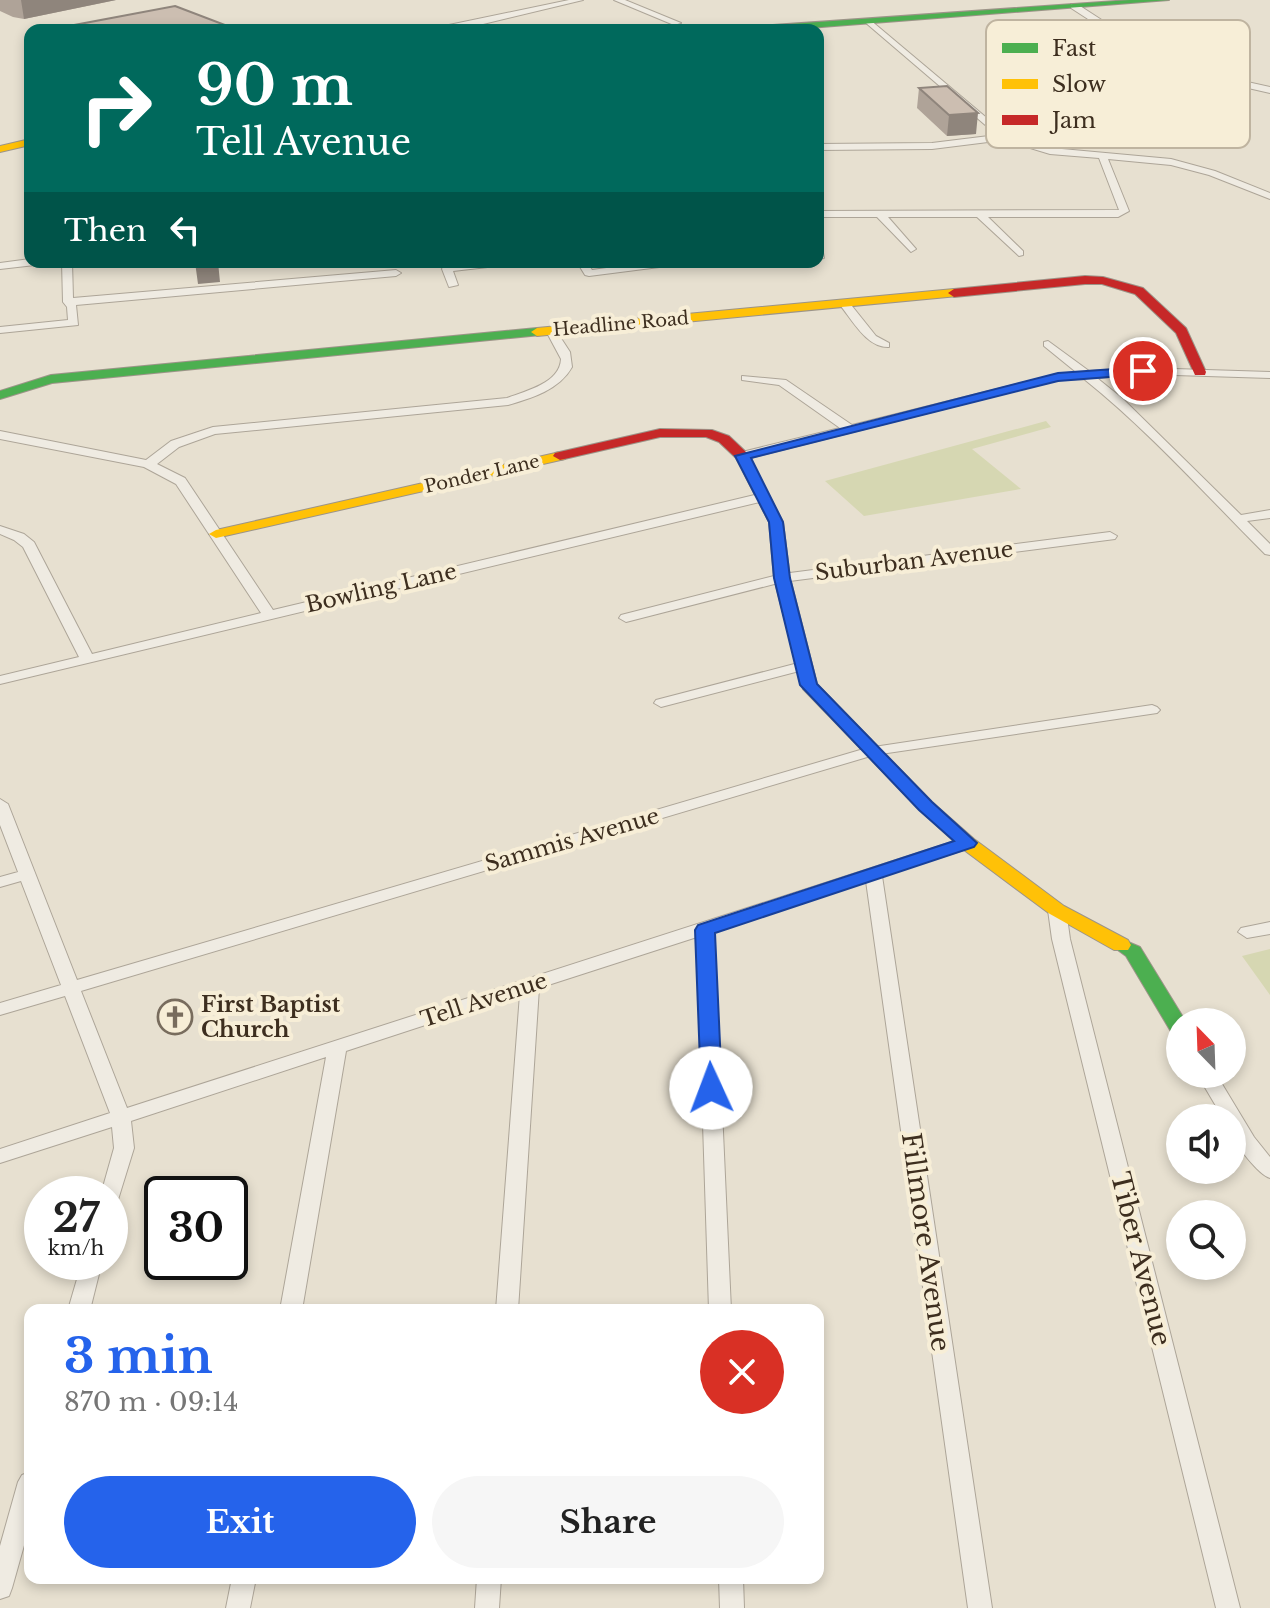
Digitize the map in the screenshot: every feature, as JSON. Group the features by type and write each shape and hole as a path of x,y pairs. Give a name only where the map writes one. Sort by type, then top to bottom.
{"street":[{"path":"472,24 579,0"},
{"path":"618,0 676,24"},
{"path":"824,24 1165,0"},
{"path":"1074,6 1096,20"},
{"path":"869,21 986,122"},
{"path":"1250,85 1270,90"},
{"path":"824,147 925,146 986,139"},
{"path":"0,149 24,143"},
{"path":"1040,148 1171,162 1212,173 1270,196"},
{"path":"824,214 1124,211 1102,155"},
{"path":"880,214 911,249"},
{"path":"980,214 1019,253"},
{"path":"0,266 24,263"},
{"path":"0,330 74,323 72,307 68,302 67,268"},
{"path":"450,268 447,269 453,285"},
{"path":"586,268 589,273 628,268"},
{"path":"68,302 396,273"},
{"name":"Headline Road","path":"0,395 51,379 1103,281 1139,291 1182,331 1200,372"},
{"path":"844,303 872,338 885,345"},
{"path":"148,464 175,444 213,431 508,401 534,393 555,381 566,369 567,360 551,331"},
{"path":"1048,344 1120,402 1270,551"},
{"path":"1167,1008 1133,952 1057,910 967,843 809,685 782,578 776,522 742,456 1026,384 1086,374 1200,372 1270,375"},
{"path":"746,378 782,382 850,429"},
{"name":"Ponder Lane","path":"216,534 660,433 707,433 724,439 742,456"},
{"path":"0,435 148,464 181,481 269,615"},
{"name":"Bowling Lane","path":"0,680 763,497"},
{"path":"1237,519 1270,514"},
{"path":"0,530 19,537 29,545 87,659"},
{"name":"Suburban Avenue","path":"626,618 782,578 1110,536"},
{"path":"661,703 802,666"},
{"name":"Sammis Avenue","path":"0,1009 872,751 1152,710"},
{"path":"0,804 121,1117 124,1148 116,1176"},
{"name":"Tell Avenue","path":"0,1156 874,876 967,843"},
{"path":"0,882 28,874"},
{"name":"Fillmore Avenue","path":"874,876 980,1608"},
{"name":"Tiber Avenue","path":"1057,910 1061,939 1228,1608"},
{"path":"1247,932 1270,928"},
{"path":"705,930 720,1304"},
{"path":"507,1304 530,986"},
{"path":"292,1304 337,1047"},
{"path":"1214,1088 1247,1142 1270,1171"},
{"path":"81,1304 87,1280"},
{"path":"0,1588 24,1503"},
{"path":"238,1608 243,1584"},
{"path":"487,1608 489,1584"},
{"path":"731,1584 732,1608"}],"green space":[{"path":"1046,421 1051,427 972,449 1021,489 864,516 825,481"},
{"path":"1270,949 1270,995 1242,956"}],"building":[{"path":"175,6 222,24 80,24"},
{"path":"947,86 978,113 949,115 919,88"}],"traffic: fast":[{"path":"824,24 1165,0"},
{"path":"0,395 51,379 537,332"},
{"path":"1121,945 1133,952 1167,1008"}],"traffic: slow":[{"path":"0,149 24,143"},
{"path":"537,332 954,293"},
{"path":"216,534 560,456"},
{"path":"792,617 809,685 926,806 967,843 1057,910 1121,945"}],"traffic: jam":[{"path":"954,293 1085,280 1103,281 1139,291 1182,331 1200,372"},
{"path":"560,456 660,433 707,433 724,439 742,456 776,522 782,578 792,617"}],"place":[{"name":"First Baptist Church","path":"175,1017"}],"route":[{"path":"711,1088 705,930 967,843 926,806 809,685 782,578 776,522 742,456 1058,377 1143,371"}]}
